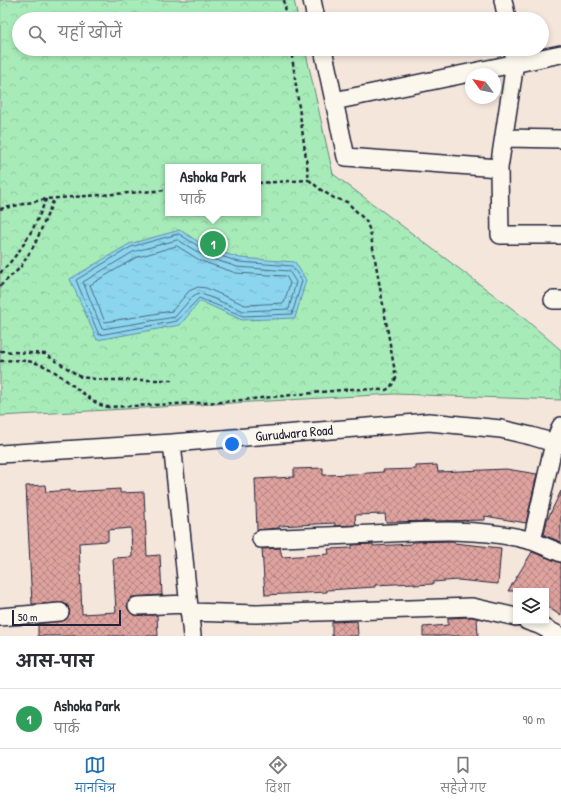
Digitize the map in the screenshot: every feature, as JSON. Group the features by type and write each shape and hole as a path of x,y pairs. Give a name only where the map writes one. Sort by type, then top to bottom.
{"street":[{"path":"312,0 315,12"},
{"path":"503,0 506,12"},
{"path":"549,55 561,54"},
{"path":"324,56 346,157 499,168"},
{"path":"334,101 514,56 499,168 500,234 561,235"},
{"path":"504,138 561,139"},
{"name":"Gurudwara Road","path":"0,454 172,443 429,422 501,429 558,444"},
{"path":"532,541 558,444 561,426"},
{"path":"172,443 192,636"},
{"path":"261,539 406,532 469,532 512,536 532,541 561,554"},
{"path":"137,606 189,608 256,614 472,607 513,616"},
{"path":"0,617 60,612"},
{"path":"536,624 560,636"}],"path":[{"path":"284,0 286,12"},
{"path":"0,361 31,361 47,367 91,399 102,406 108,407 222,402 352,390 386,390 390,388 396,378 370,231 366,221 347,202 334,198 309,180 292,56"},
{"path":"261,183 309,180"},
{"path":"0,209 46,199 165,190"},
{"path":"0,273 20,250 33,230 46,199"},
{"path":"0,286 20,268 35,244 54,199"},
{"path":"0,351 45,354 81,377 103,380 174,380"}],"green space":[{"path":"0,0 294,0 297,12 12,12 12,56 307,56 333,174 518,313 561,350 561,400 394,394 0,416"}],"water":[{"path":"180,230 208,248 240,258 295,262 306,280 295,318 242,320 200,301 180,325 97,340 70,279 129,244"}],"building":[{"path":"437,465 438,472 506,469 537,474 526,523 485,516 485,520 386,522 385,514 355,515 356,525 335,526 335,523 279,526 279,528 257,530 255,479 294,477 294,469 323,468 323,475 383,472 383,470 416,469 416,466"},
{"path":"45,485 46,492 120,489 120,493 144,492 147,556 160,555 162,595 132,597 128,602 127,607 133,615 157,615 158,636 38,636 38,624 65,620 70,612 68,606 64,603 32,604 26,486","holes":["131,528 132,557 113,558 116,612 82,614 79,543 108,541 108,530"]},
{"path":"561,491 561,542 544,535 547,520"},
{"path":"454,541 454,543 501,548 498,584 458,580 433,582 433,584 414,585 414,583 375,585 375,587 327,590 327,592 265,595 262,549 280,548 282,557 329,554 328,549 352,548 352,545 373,544 373,546 412,544 412,542"},
{"path":"532,552 561,563 561,616 549,608 549,588 513,588 513,591 508,591"},
{"path":"448,618 477,618 478,636 423,636 423,627 448,625"},
{"path":"357,621 358,636 332,636 332,622"}],"place":[{"name":"Ashoka Park","path":"213,244"}]}
